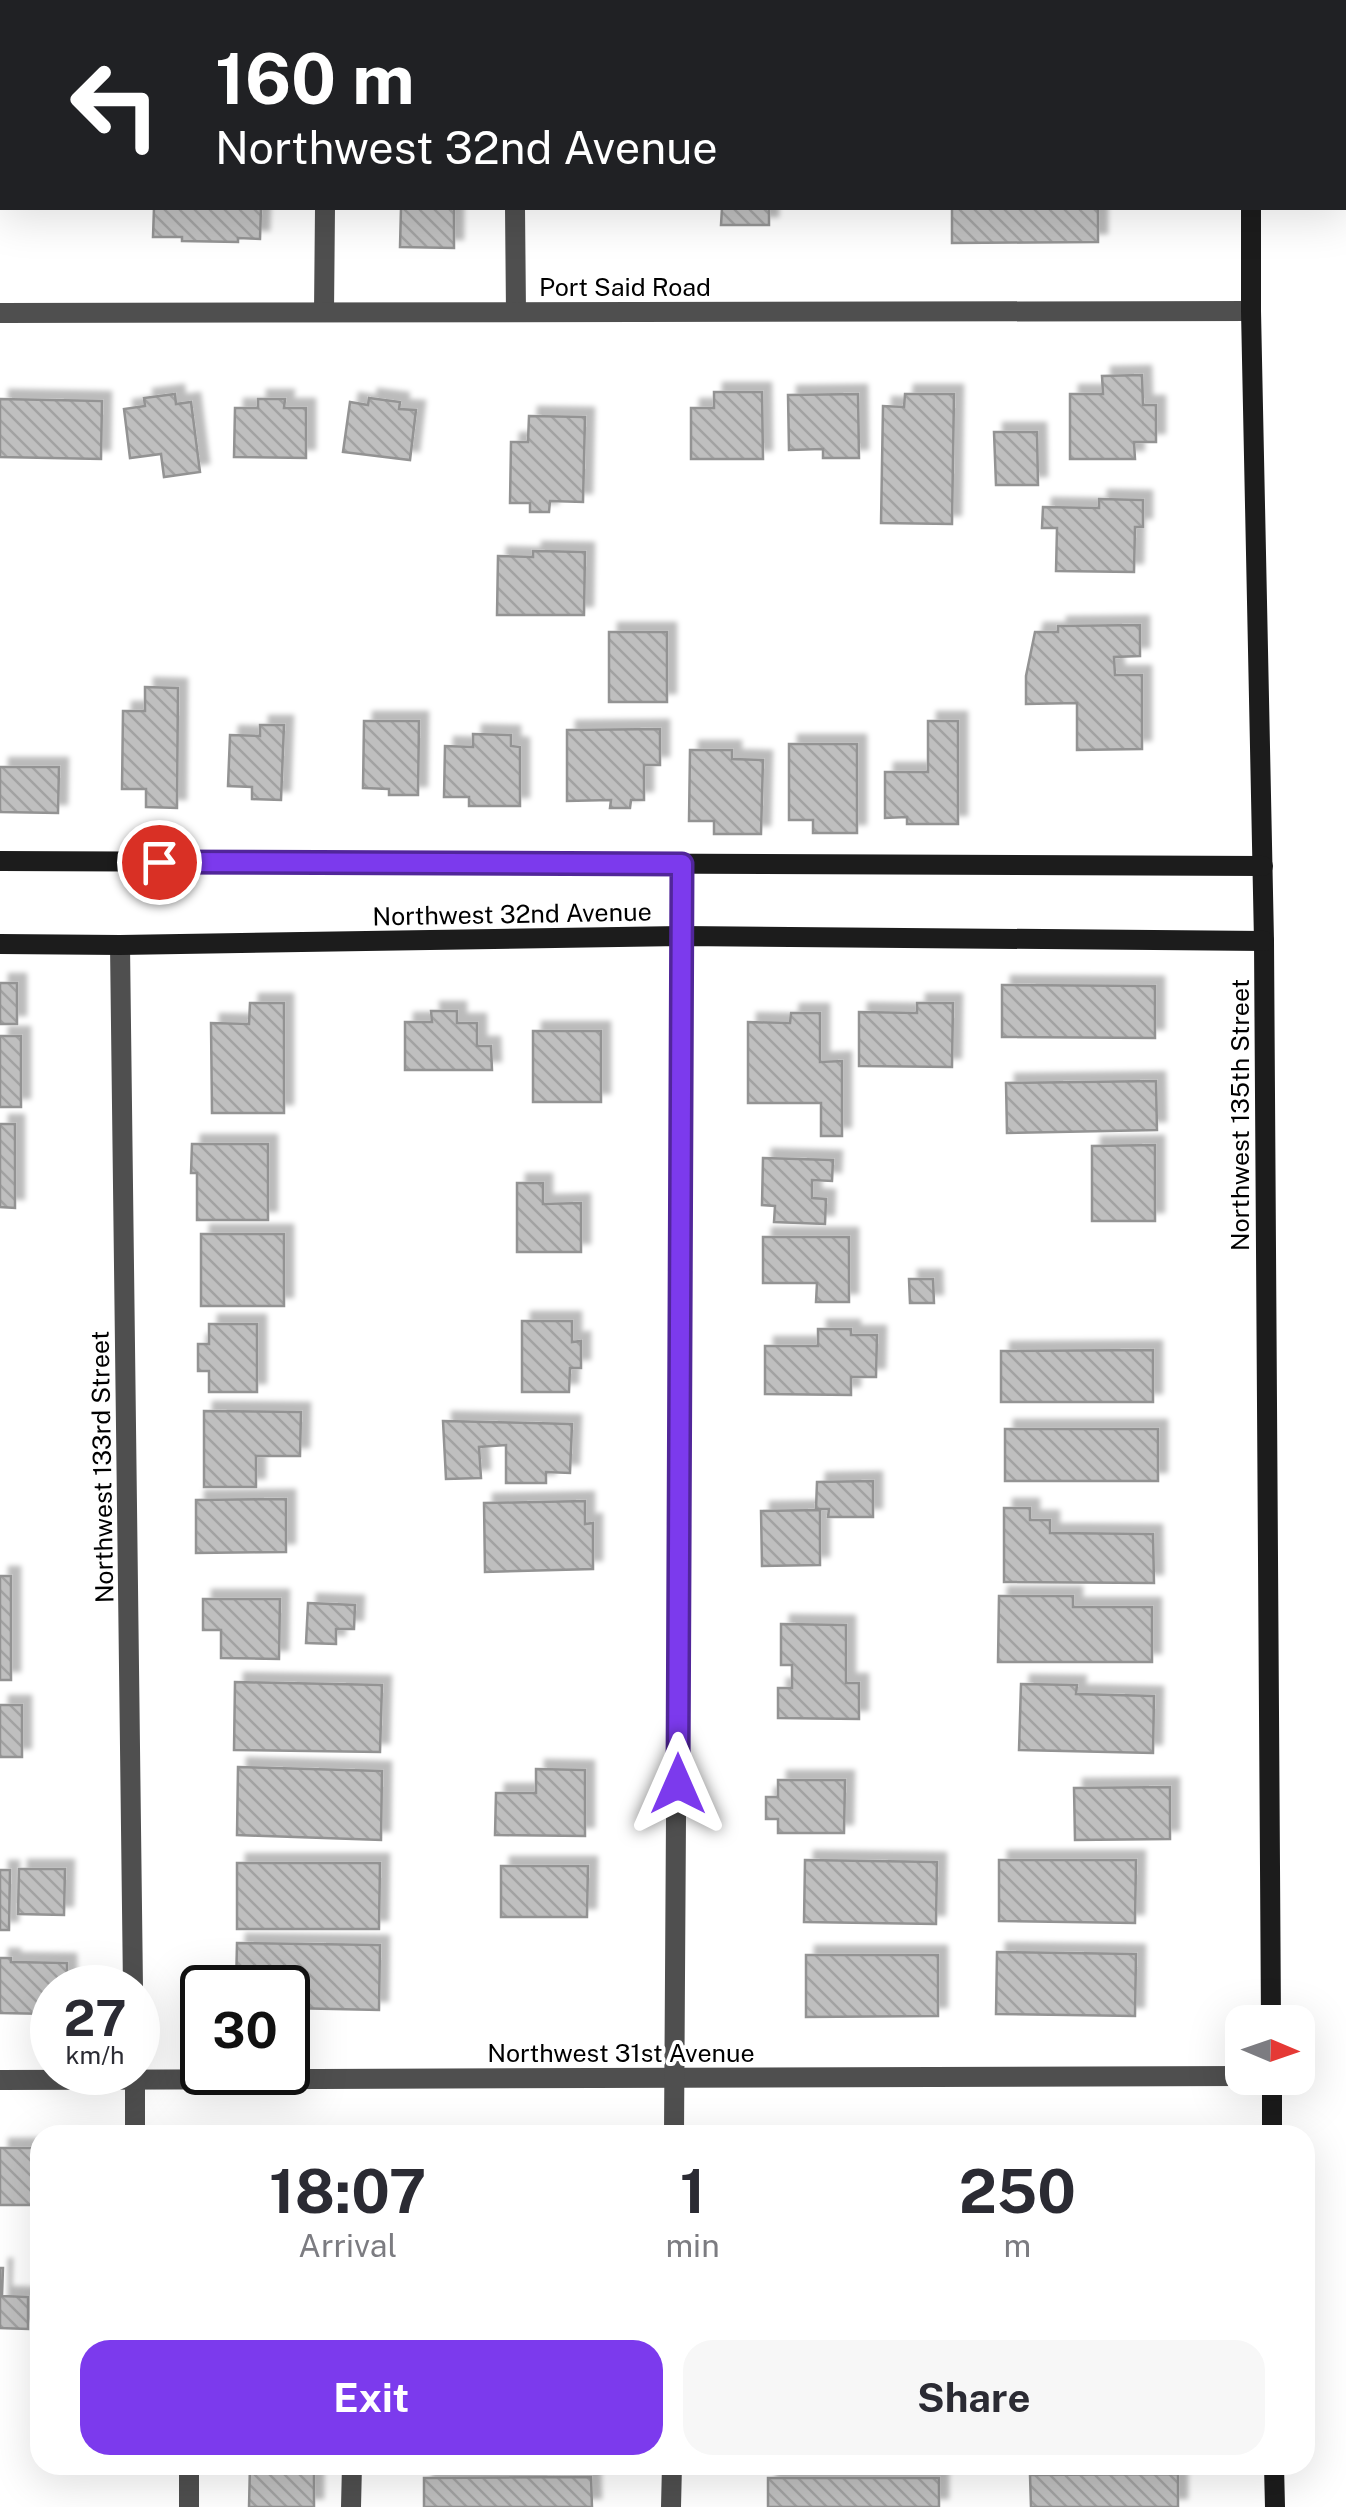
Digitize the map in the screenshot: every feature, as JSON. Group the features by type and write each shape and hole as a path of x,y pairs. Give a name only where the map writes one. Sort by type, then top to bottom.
{"main road":[{"name":"Northwest 135th Street","path":"1251,210 1264,941 1271,2005"},
{"name":"Northwest 32nd Avenue","path":"0,861 1263,866"},
{"name":"Northwest 32nd Avenue","path":"0,944 680,936 1264,941"},
{"path":"1272,2095 1272,2125"},
{"path":"1274,2475 1274,2507"}],"street":[{"path":"324,210 324,312"},
{"path":"515,210 516,312"},
{"name":"Port Said Road","path":"0,313 1251,311"},
{"path":"674,2125 682,864"},
{"name":"Northwest 133rd Street","path":"120,945 133,1965"},
{"name":"Northwest 31st Avenue","path":"160,2076 1225,2076"},
{"name":"Northwest 31st Avenue","path":"0,2080 30,2079"},
{"path":"135,2095 135,2125"},
{"path":"189,2475 189,2507"},
{"path":"352,2475 352,2507"},
{"path":"672,2475 672,2507"}],"building":[{"path":"154,210 261,210 260,239 182,241 182,237 153,237"},
{"path":"401,210 454,210 454,248 400,247"},
{"path":"722,210 769,210 769,225 721,225"},
{"path":"952,210 1098,210 1098,242 952,243"},
{"path":"1142,375 1143,405 1156,405 1156,442 1134,442 1135,459 1070,459 1070,394 1103,394 1102,376"},
{"path":"714,392 762,392 763,459 691,459 691,408 714,408"},
{"path":"175,394 176,404 191,402 200,472 164,477 161,454 130,458 124,409 145,406 144,398"},
{"path":"858,394 859,458 823,458 823,449 789,450 788,395"},
{"path":"905,394 954,394 952,524 881,523 883,406 904,407"},
{"path":"369,398 400,402 399,409 416,410 410,460 343,452 350,402 368,405"},
{"path":"0,399 102,401 101,459 0,457"},
{"path":"258,399 285,399 284,408 306,408 306,458 234,457 235,408 258,408"},
{"path":"529,416 585,417 583,502 550,501 549,512 530,512 530,503 510,503 511,442 528,442"},
{"path":"994,432 1037,432 1038,485 996,485"},
{"path":"1099,499 1143,500 1143,527 1135,527 1134,572 1056,571 1057,528 1042,528 1043,507 1099,508"},
{"path":"533,551 585,552 584,615 497,615 498,556 533,557"},
{"path":"1140,625 1140,656 1114,657 1115,675 1142,675 1142,749 1077,750 1077,703 1026,704 1026,676 1035,632 1058,632 1058,626"},
{"path":"609,632 667,632 667,702 609,702"},
{"path":"145,687 178,688 177,808 146,807 146,789 122,789 123,711 145,711"},
{"path":"364,721 419,721 418,795 389,795 389,789 363,788"},
{"path":"928,721 958,721 958,824 907,824 907,817 885,818 885,772 928,772"},
{"path":"260,725 284,725 281,800 252,799 252,787 228,786 230,735 260,736"},
{"path":"660,729 660,765 644,765 644,800 631,800 630,808 610,808 611,800 567,801 567,730"},
{"path":"473,734 511,735 511,746 520,747 520,806 469,806 469,797 444,797 445,746 473,747"},
{"path":"789,744 857,744 857,833 813,833 813,820 789,820"},
{"path":"690,750 732,750 732,759 763,760 761,834 714,834 714,821 689,821"},
{"path":"0,767 59,767 58,813 0,812"},
{"path":"0,983 17,983 17,1024 0,1024"},
{"path":"1002,985 1155,986 1155,1038 1002,1037"},
{"path":"250,1003 284,1003 284,1113 212,1113 211,1023 249,1024"},
{"path":"917,1003 953,1003 952,1067 859,1066 859,1012 917,1013"},
{"path":"431,1011 457,1011 457,1023 477,1023 477,1046 491,1046 492,1070 405,1070 405,1022 432,1022"},
{"path":"791,1013 820,1013 820,1062 842,1061 842,1136 821,1136 821,1103 748,1103 748,1022 790,1023"},
{"path":"533,1031 601,1031 601,1102 533,1102"},
{"path":"0,1036 21,1036 21,1107 0,1107"},
{"path":"1156,1081 1157,1130 1007,1133 1006,1083"},
{"path":"0,1124 15,1124 15,1208 0,1207"},
{"path":"192,1144 268,1144 268,1220 197,1220 197,1173 191,1173"},
{"path":"1155,1145 1155,1221 1092,1221 1092,1146"},
{"path":"763,1158 833,1160 832,1181 812,1180 812,1198 826,1199 825,1224 774,1222 775,1206 762,1205"},
{"path":"517,1183 543,1183 543,1204 581,1203 581,1252 517,1252"},
{"path":"201,1234 284,1234 284,1306 201,1306"},
{"path":"763,1237 849,1237 849,1302 816,1302 817,1283 763,1283"},
{"path":"909,1279 933,1279 934,1303 910,1303"},
{"path":"522,1321 572,1321 572,1342 581,1341 581,1368 570,1368 569,1392 522,1392"},
{"path":"209,1324 257,1324 257,1392 209,1392 209,1371 198,1371 198,1344 209,1344"},
{"path":"818,1329 851,1329 851,1335 877,1335 876,1377 851,1377 851,1395 765,1394 765,1346 818,1346"},
{"path":"1153,1350 1153,1402 1001,1402 1001,1351"},
{"path":"204,1411 301,1412 300,1456 256,1456 256,1487 204,1487"},
{"path":"443,1421 572,1424 570,1473 546,1472 546,1483 506,1483 506,1445 479,1447 481,1478 446,1479"},
{"path":"1005,1429 1158,1429 1158,1481 1005,1481"},
{"path":"873,1481 873,1517 828,1517 829,1509 816,1509 817,1482"},
{"path":"286,1499 286,1552 196,1553 196,1500"},
{"path":"585,1501 585,1524 593,1523 593,1569 485,1572 484,1503"},
{"path":"1004,1508 1030,1508 1030,1520 1050,1520 1050,1533 1153,1534 1154,1583 1004,1582"},
{"path":"820,1510 820,1565 762,1566 761,1511"},
{"path":"0,1576 11,1576 11,1680 0,1680"},
{"path":"999,1596 1073,1596 1073,1607 1152,1607 1152,1662 998,1662"},
{"path":"203,1599 280,1599 279,1659 221,1658 221,1630 203,1630"},
{"path":"308,1603 355,1605 354,1629 336,1629 336,1644 306,1643"},
{"path":"781,1624 846,1625 846,1683 859,1683 859,1719 778,1718 778,1688 792,1688 792,1665 781,1665"},
{"path":"235,1682 382,1685 380,1752 234,1750"},
{"path":"1021,1684 1077,1685 1076,1694 1154,1696 1153,1753 1019,1750"},
{"path":"0,1705 22,1705 22,1757 0,1757"},
{"path":"238,1767 382,1771 381,1840 237,1835"},
{"path":"536,1769 585,1770 585,1836 495,1835 496,1793 536,1793"},
{"path":"778,1780 845,1780 844,1833 778,1833 778,1819 766,1819 766,1797 778,1797"},
{"path":"1170,1787 1170,1839 1075,1840 1074,1788"},
{"path":"805,1860 937,1862 936,1924 804,1922"},
{"path":"999,1860 1136,1860 1135,1923 999,1921"},
{"path":"237,1863 380,1863 379,1929 237,1929"},
{"path":"501,1866 588,1866 587,1917 501,1917"},
{"path":"19,1869 65,1869 64,1915 18,1914"},
{"path":"0,1870 10,1870 9,1930 0,1930"},
{"path":"237,1943 380,1945 379,2010 310,2008 310,1965 237,1965"},
{"path":"997,1952 1136,1954 1135,2016 996,2014"},
{"path":"806,1955 938,1955 938,2016 806,2017"},
{"path":"0,1958 11,1958 11,1962 67,1963 30,1965 30,2014 0,2013"},
{"path":"0,2148 30,2148 30,2205 0,2205"},
{"path":"0,2268 2,2296 28,2297 28,2329 0,2328"},
{"path":"250,2475 314,2475 314,2507 249,2507"},
{"path":"1030,2475 1178,2475 1178,2507 1031,2507"},
{"path":"591,2477 592,2507 424,2507 424,2478"},
{"path":"768,2478 939,2478 939,2507 768,2507"}],"route":[{"path":"159,862 682,864 678,1784"}]}
